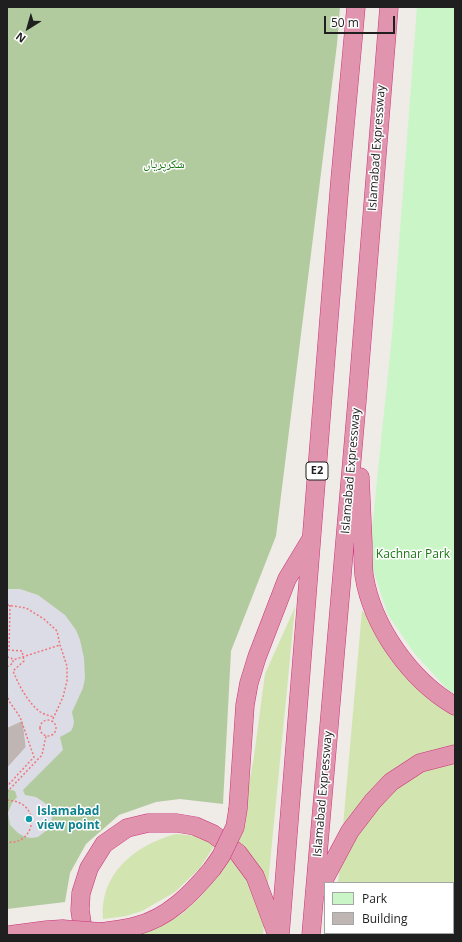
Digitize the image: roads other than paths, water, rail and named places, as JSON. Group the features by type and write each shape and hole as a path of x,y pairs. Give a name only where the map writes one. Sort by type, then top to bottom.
{"highway":[{"name":"E2","path":"280,935 340,180 356,7"},
{"name":"Islamabad Expressway","path":"311,935 389,7"},
{"path":"357,401 364,574 371,601 384,630 411,670 437,694 455,706"},
{"path":"9,935 62,929 94,933 136,926 165,914 191,893 212,870 221,856 235,827 238,809 245,705 249,683 257,657 287,579 312,538"},
{"path":"314,899 350,831 391,782 420,763 455,754"},
{"path":"94,933 83,930 80,910 81,893 89,868 104,844 127,828 148,823 177,823 195,826 214,834 238,853 255,876 277,935"}],"place":[{"name":"Islamabad view point","path":"29,819"}],"park label":[{"name":"شکرپریاں","path":"164,165"},
{"name":"Kachnar Park","path":"413,555"}]}
